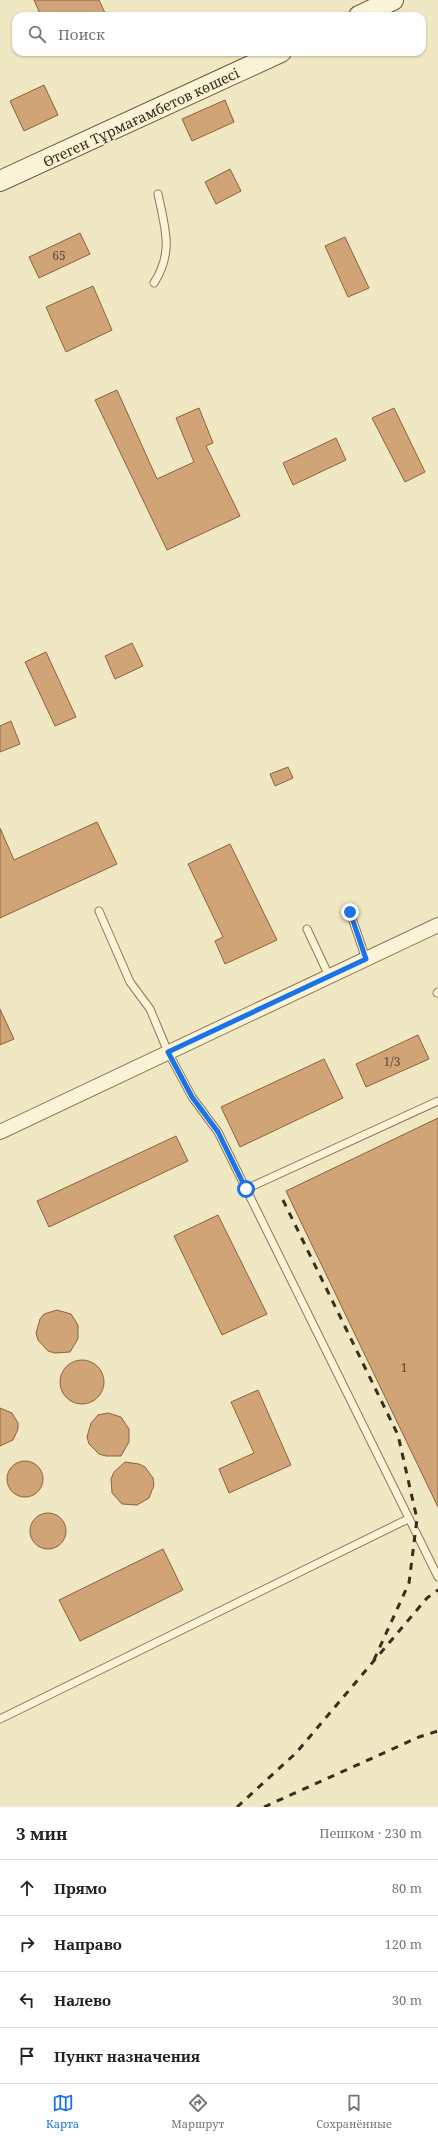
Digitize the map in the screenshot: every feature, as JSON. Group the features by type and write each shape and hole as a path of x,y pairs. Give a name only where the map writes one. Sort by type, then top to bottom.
{"street":[{"path":"367,12 393,0"},
{"name":"Өтеген Тұрмағамбетов көшесі","path":"0,181 272,56"},
{"path":"0,1132 438,925"}],"lane":[{"path":"154,283 166,258 165,227 158,194"},
{"path":"99,911 130,982 150,1009 168,1052 192,1097 218,1132 438,1577"},
{"path":"350,912 366,959"},
{"path":"307,929 329,976"},
{"path":"246,1189 438,1100"},
{"path":"0,1719 408,1518"}],"building":[{"path":"34,0 99,0 105,12 39,12"},
{"path":"44,85 58,115 24,131 10,101"},
{"path":"225,100 234,122 192,141 182,119"},
{"path":"230,169 241,191 216,204 205,182"},
{"path":"80,233 90,254 39,278 29,257"},
{"path":"345,237 369,288 348,297 325,246"},
{"path":"93,286 112,330 66,352 46,307"},
{"path":"117,390 157,479 194,462 176,418 199,408 213,443 206,446 240,516 167,550 95,400"},
{"path":"394,408 425,472 405,482 372,418"},
{"path":"336,438 346,460 293,485 283,463"},
{"path":"132,643 143,666 115,679 105,656"},
{"path":"46,652 76,717 55,726 25,662"},
{"path":"11,721 20,744 0,752 0,726"},
{"path":"288,767 293,778 275,786 270,774"},
{"path":"97,822 117,864 0,918 0,828 14,860"},
{"path":"230,844 277,940 225,964 215,941 223,937 188,864"},
{"path":"0,1009 14,1039 0,1045"},
{"path":"418,1035 429,1059 366,1087 356,1064"},
{"path":"324,1059 343,1098 240,1147 221,1107"},
{"path":"438,1118 438,1507 286,1191"},
{"path":"176,1136 188,1161 49,1227 37,1201"},
{"path":"218,1215 267,1314 222,1335 174,1236"},
{"path":"57,1310 71,1314 78,1325 78,1339 70,1352 55,1353 48,1351 38,1340 36,1333 40,1319 44,1314"},
{"path":"82,1360 94,1364 100,1370 104,1382 100,1394 94,1400 82,1404 70,1400 64,1394 60,1382 64,1370 70,1364"},
{"path":"258,1390 291,1465 229,1493 219,1469 254,1453 231,1402"},
{"path":"0,1408 12,1413 18,1423 18,1429 13,1440 0,1446"},
{"path":"108,1413 121,1417 129,1429 129,1442 121,1456 106,1456 99,1454 89,1444 87,1437 91,1423 98,1415"},
{"path":"29,1461 38,1466 42,1472 42,1486 38,1492 29,1497 21,1497 12,1492 8,1486 7,1475 12,1466 18,1462"},
{"path":"125,1462 139,1464 145,1467 153,1478 154,1485 149,1498 137,1505 122,1504 112,1493 111,1479 114,1472"},
{"path":"52,1513 61,1518 65,1524 65,1538 61,1544 52,1549 44,1549 35,1544 31,1538 30,1527 35,1518 41,1514"},
{"path":"163,1549 183,1590 80,1641 59,1600"}],"railway":[{"path":"283,1200 398,1435 417,1519 409,1583 373,1662"},
{"path":"237,1807 296,1753 427,1598 438,1590"},
{"path":"264,1807 419,1737 438,1731"}],"route":[{"path":"246,1189 218,1132 192,1097 168,1052 366,959 350,912"}]}
